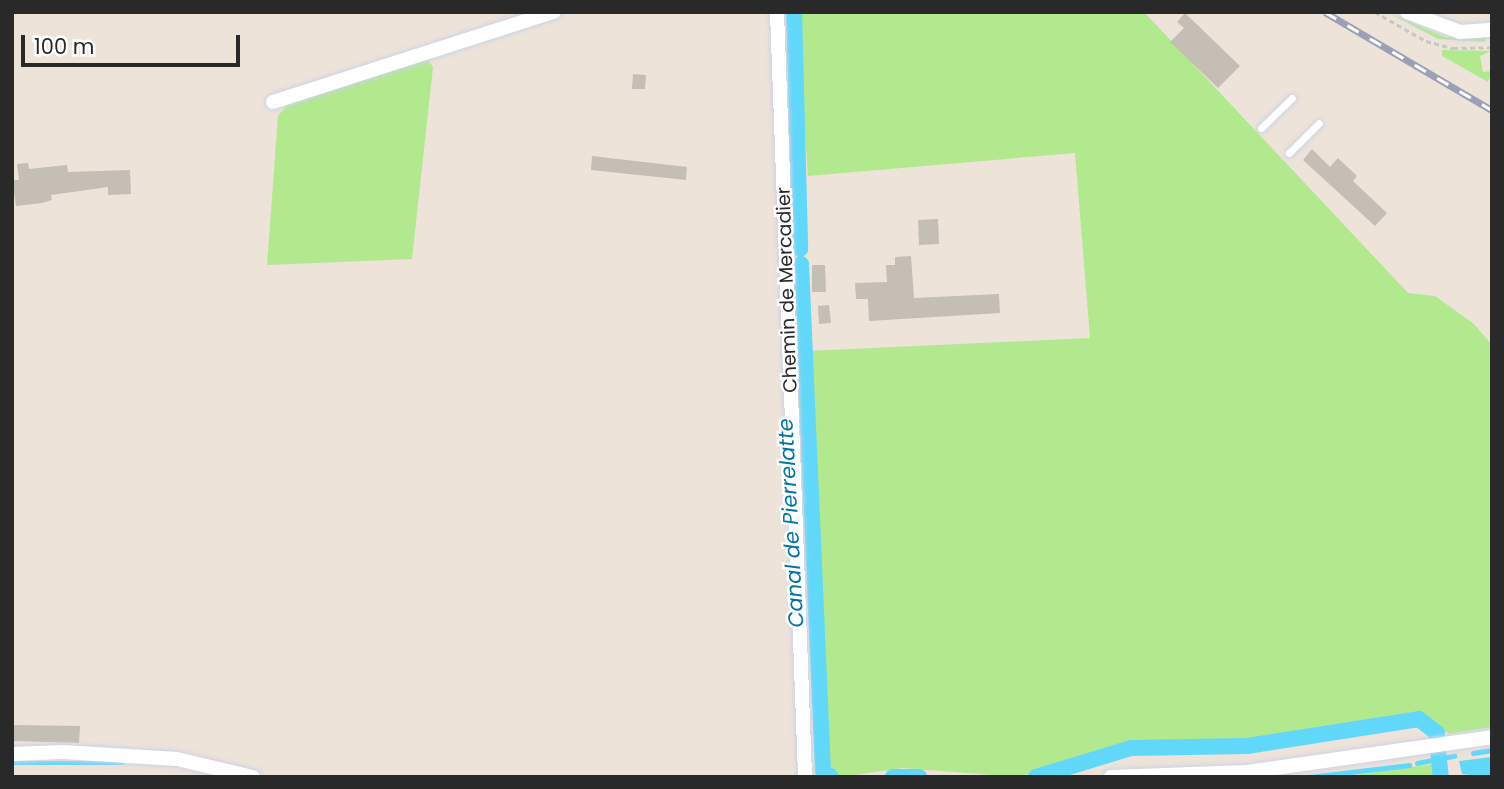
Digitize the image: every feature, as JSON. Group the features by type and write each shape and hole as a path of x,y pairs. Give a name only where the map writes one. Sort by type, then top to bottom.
{"street":[{"path":"273,102 554,12"},
{"name":"Chemin de Mercadier","path":"777,12 805,777"},
{"path":"1407,12 1460,33 1492,30"},
{"path":"1111,777 1247,772 1492,737"},
{"path":"12,754 63,752 177,759 253,777"}],"lane":[{"path":"1261,128 1292,98"},
{"path":"1289,153 1319,123"}],"green space":[{"path":"801,12 1144,12 1408,293 1435,296 1474,324 1492,345 1492,727 1449,734 1422,713 1244,743 1128,744 1018,777 902,768 841,777 829,764 808,351 1090,338 1075,153 808,176 797,26"},
{"path":"1387,12 1445,37 1485,38 1485,42 1438,39"},
{"path":"1442,50 1491,51 1480,56 1483,72 1492,71 1488,82 1442,56"},
{"path":"427,59 433,67 412,259 267,265 278,116 287,105"},
{"path":"1434,764 1435,777 1342,777"}],"water":[{"path":"1492,757 1492,777 1462,774 1459,761"}],"building":[{"path":"1185,13 1240,66 1218,88 1170,42 1184,28 1177,22"},
{"path":"633,74 646,75 645,89 632,89"},
{"path":"1312,149 1330,167 1338,158 1357,176 1353,181 1387,213 1375,226 1303,160"},
{"path":"592,156 687,167 686,180 591,170"},
{"path":"28,163 29,169 67,165 68,172 130,170 131,194 108,195 108,187 51,195 52,200 16,206 12,180 19,180 17,164"},
{"path":"938,219 939,244 919,245 918,220"},
{"path":"911,256 914,298 999,294 1000,313 869,321 868,299 856,299 855,283 887,282 886,265 895,265 895,257"},
{"path":"812,265 825,265 826,292 812,292"},
{"path":"829,305 831,323 819,324 818,306"},
{"path":"12,725 80,726 79,743 12,741"}],"waterway":[{"name":"Canal de Pierrelatte","path":"794,12 800,249"},
{"name":"Canal de Pierrelatte","path":"801,264 823,771 831,777"},
{"name":"Canal de Pierrelatte","path":"1036,777 1131,748 1247,746 1419,719 1437,733 1437,739"},
{"name":"Canal de Pierrelatte","path":"1438,750 1441,777"},
{"path":"1473,753 1492,750"},
{"name":"Canal de Pierrelatte","path":"1417,763 1454,756"},
{"path":"12,763 123,763"},
{"path":"1309,777 1409,765"},
{"name":"Canal de Pierrelatte","path":"893,777 919,777"}],"railway":[{"path":"1325,12 1492,110"}]}
